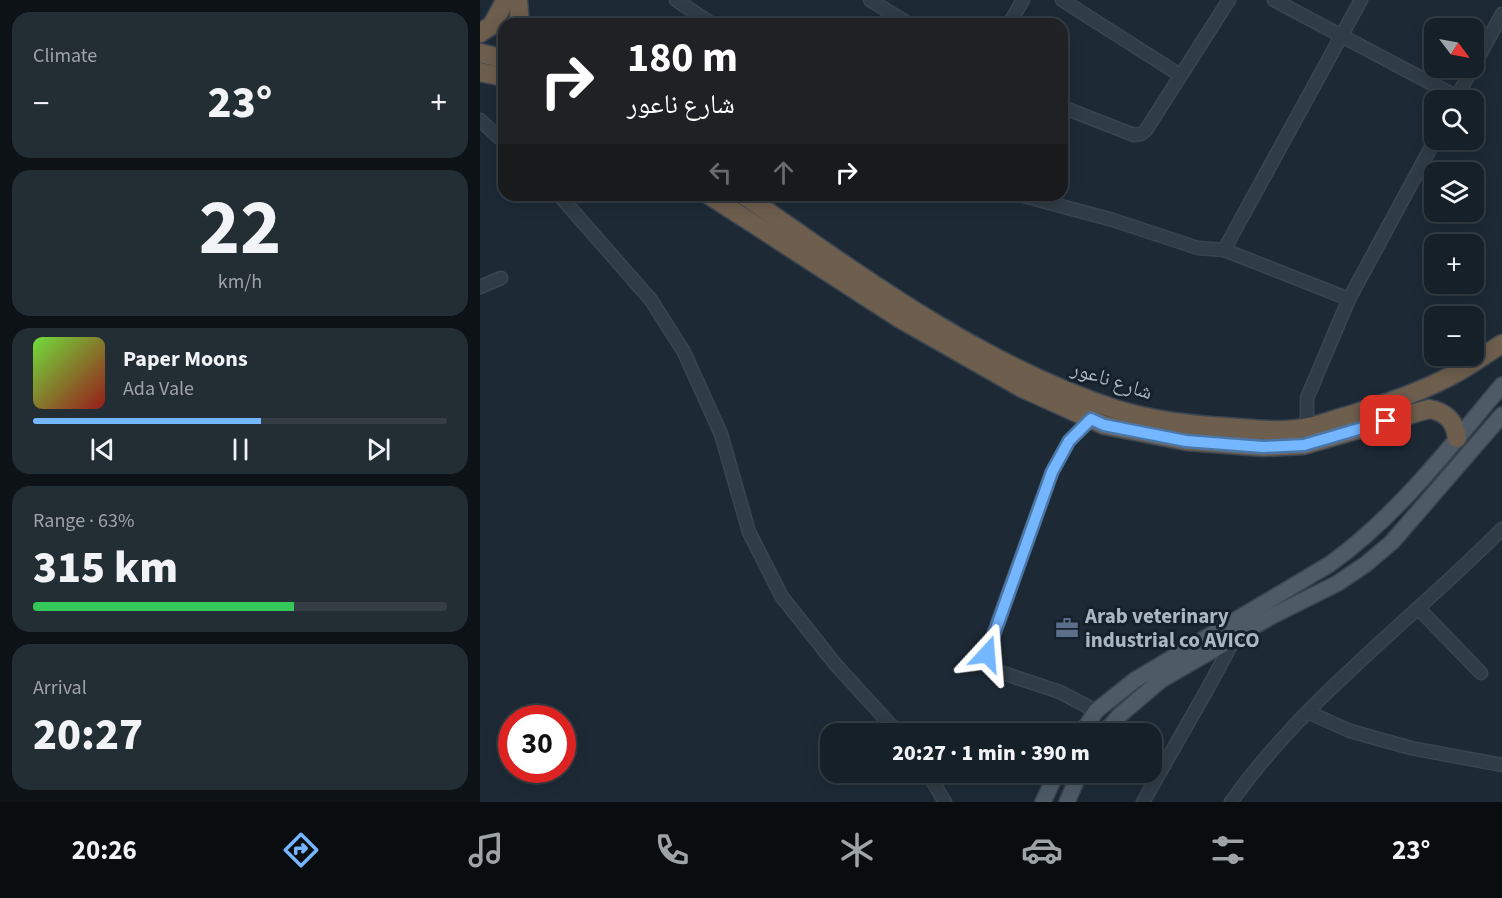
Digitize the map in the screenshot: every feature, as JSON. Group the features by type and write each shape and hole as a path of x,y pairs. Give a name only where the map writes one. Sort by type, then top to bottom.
{"highway":[{"path":"480,33 498,21"},
{"path":"480,53 498,67"},
{"path":"480,72 498,71"},
{"name":"شارع ناعور","path":"717,201 899,318 1022,388 1104,425 1186,441 1263,439 1392,402 1455,374 1502,344"},
{"name":"شارع ناعور","path":"753,201 905,306 1027,374 1117,410 1304,445 1429,410 1444,414 1452,420 1457,438"}],"main road":[{"path":"1088,723 1096,711 1135,680 1330,564 1354,546 1394,509 1502,385"},
{"path":"1113,723 1161,680 1236,636 1338,583 1366,564 1392,542 1502,415"},
{"path":"1354,546 1366,564"},
{"path":"1330,564 1338,583"},
{"path":"1043,802 1052,783"},
{"path":"1067,802 1075,783"}],"street":[{"path":"676,0 703,18"},
{"path":"870,0 899,18"},
{"path":"1012,18 1023,0"},
{"path":"1062,0 1180,75"},
{"path":"1068,109 1138,136 1146,130 1228,0"},
{"path":"1274,0 1440,90"},
{"path":"1224,250 1361,0"},
{"path":"1461,90 1502,14"},
{"path":"480,120 498,136"},
{"path":"1307,428 1307,398 1349,299 1430,150"},
{"path":"565,201 651,300 684,352 721,434 749,531 782,597 836,665 889,723"},
{"path":"1042,201 1113,220 1198,248 1224,250 1349,299"},
{"path":"480,287 501,278"},
{"path":"1091,419 1069,441 1052,472 987,654 989,663 998,671 1060,692 1096,711"},
{"path":"1235,801 1274,748 1308,712 1502,529"},
{"path":"1419,609 1481,673"},
{"path":"1143,802 1209,688 1236,636"},
{"path":"1308,712 1350,731 1411,748 1502,765"},
{"path":"934,783 945,802"}],"place":[{"name":"Arab veterinary industrial co AVICO","path":"1067,628"}],"route":[{"path":"987,654 1052,472 1069,441 1091,419 1104,425 1186,441 1263,447 1304,445 1386,421"}]}
